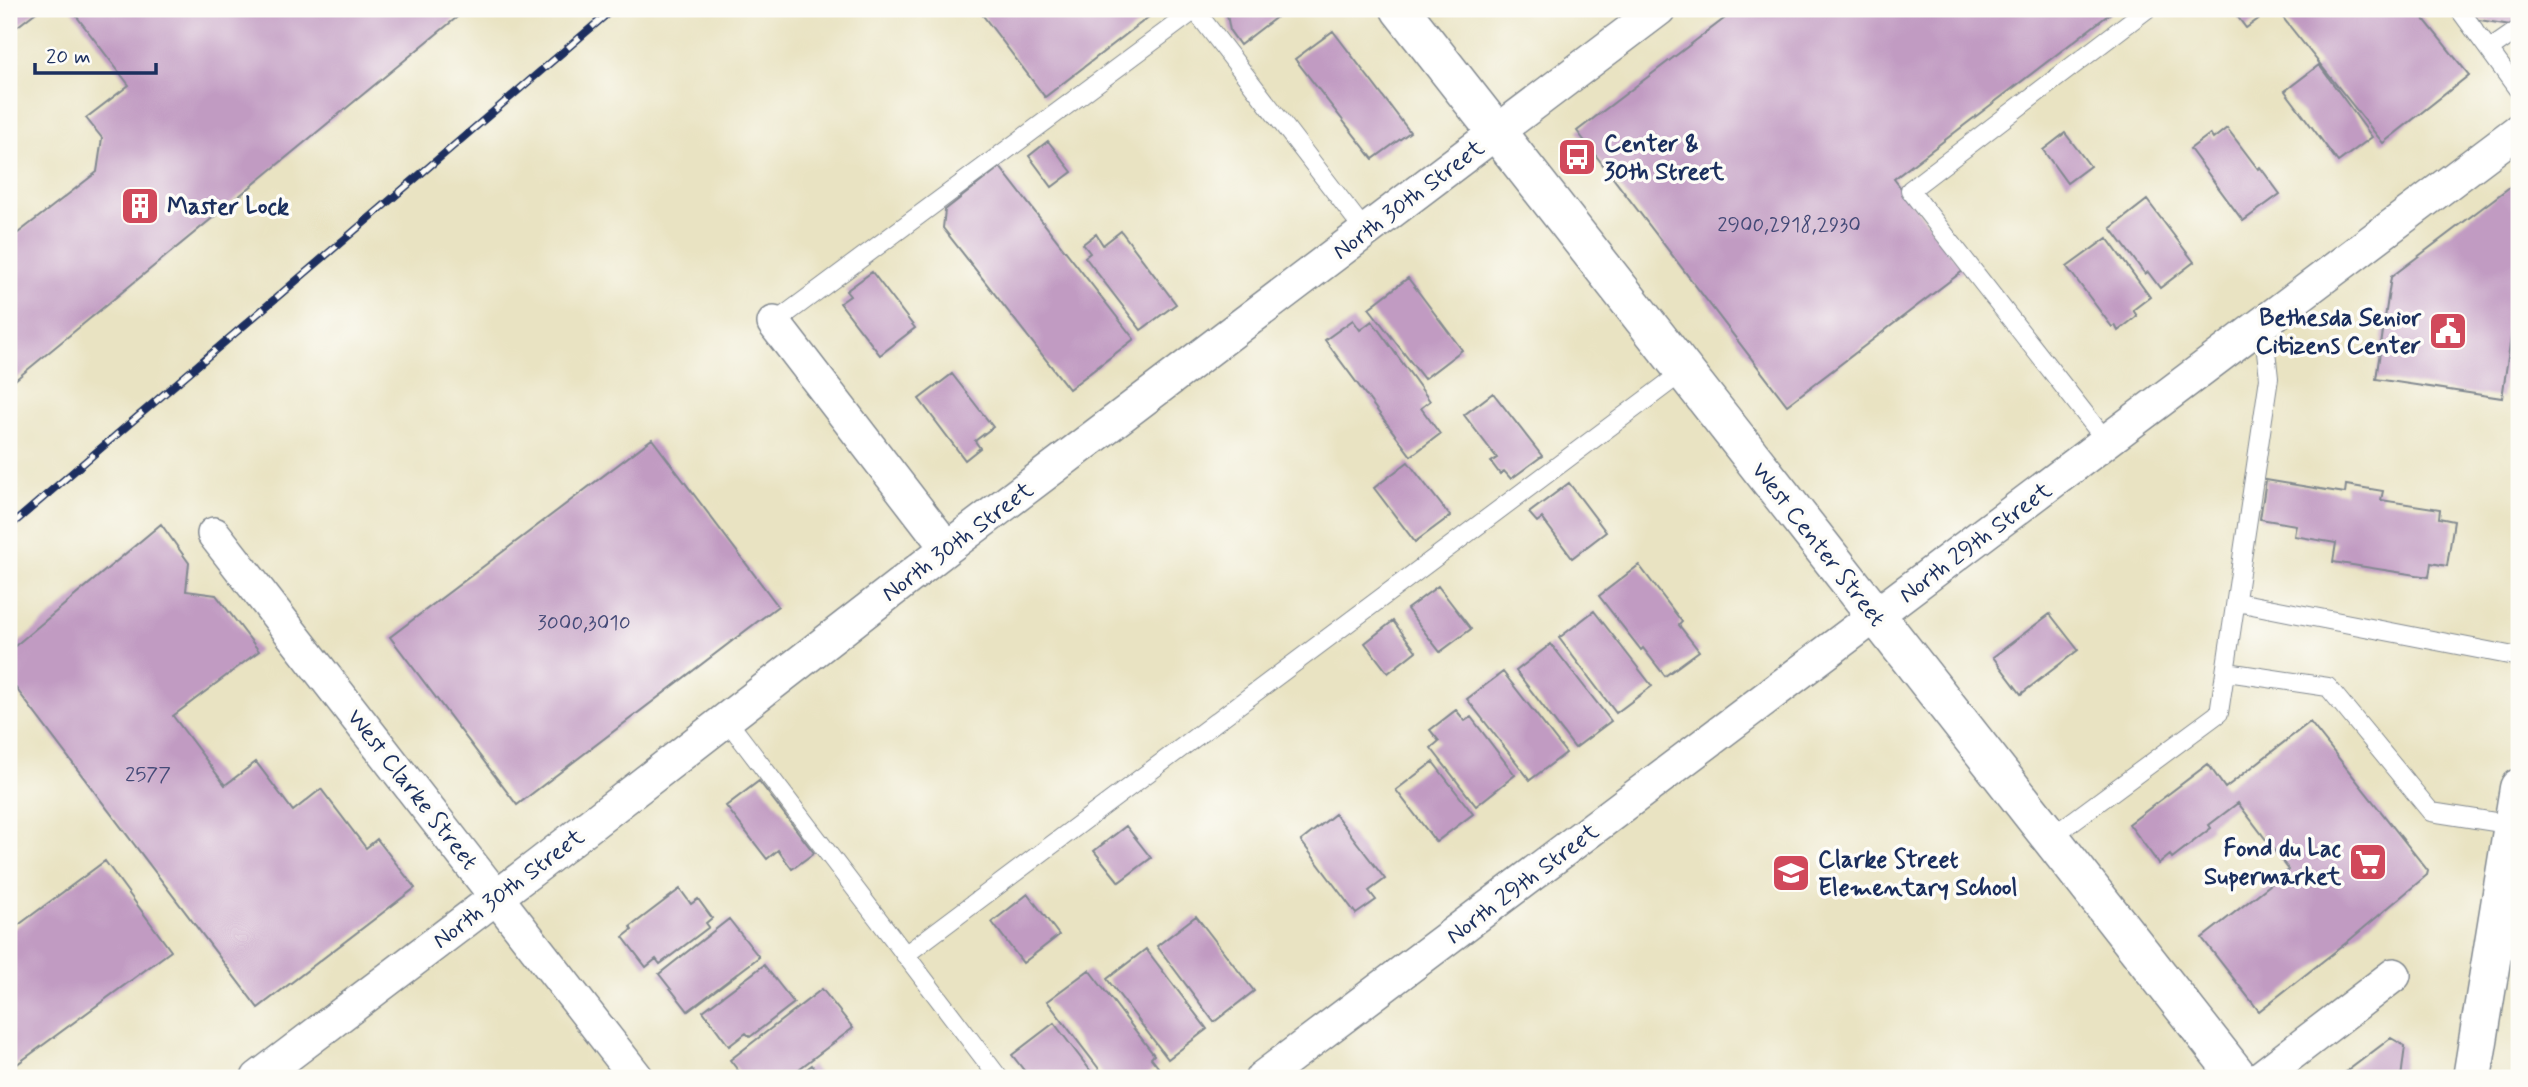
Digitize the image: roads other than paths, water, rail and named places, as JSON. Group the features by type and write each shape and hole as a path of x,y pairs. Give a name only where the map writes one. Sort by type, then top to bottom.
{"street":[{"name":"West Center Street","path":"1399,9 2239,1078"},
{"name":"North 30th Street","path":"258,1078 497,897 947,548 1659,9"},
{"name":"North 29th Street","path":"1262,1078 2519,130"},
{"path":"774,323 947,548"},
{"name":"West Clarke Street","path":"214,534 637,1078"},
{"path":"2472,1078 2512,885 2514,825 2519,788"},
{"path":"2260,1078 2394,975"}],"lane":[{"path":"2107,442 1910,190 2147,9"},
{"path":"2459,9 2519,91"},
{"path":"774,323 1195,10 1365,231"},
{"path":"2489,50 2519,29"},
{"path":"2050,838 2219,713 2269,378 2263,324"},
{"path":"905,955 1684,371"},
{"path":"2237,601 2519,657"},
{"path":"2227,672 2328,687 2431,813 2514,825"},
{"path":"726,719 999,1078"}],"railway":[{"path":"9,527 613,9"}],"place":[{"name":"Center & 30th Street","path":"1577,157"},
{"name":"Master Lock","path":"140,206"},
{"name":"Bethesda Senior Citizens Center","path":"2448,331"},
{"name":"Fond du Lac Supermarket","path":"2368,862"},
{"name":"Clarke Street Elementary School","path":"1791,873"}]}
